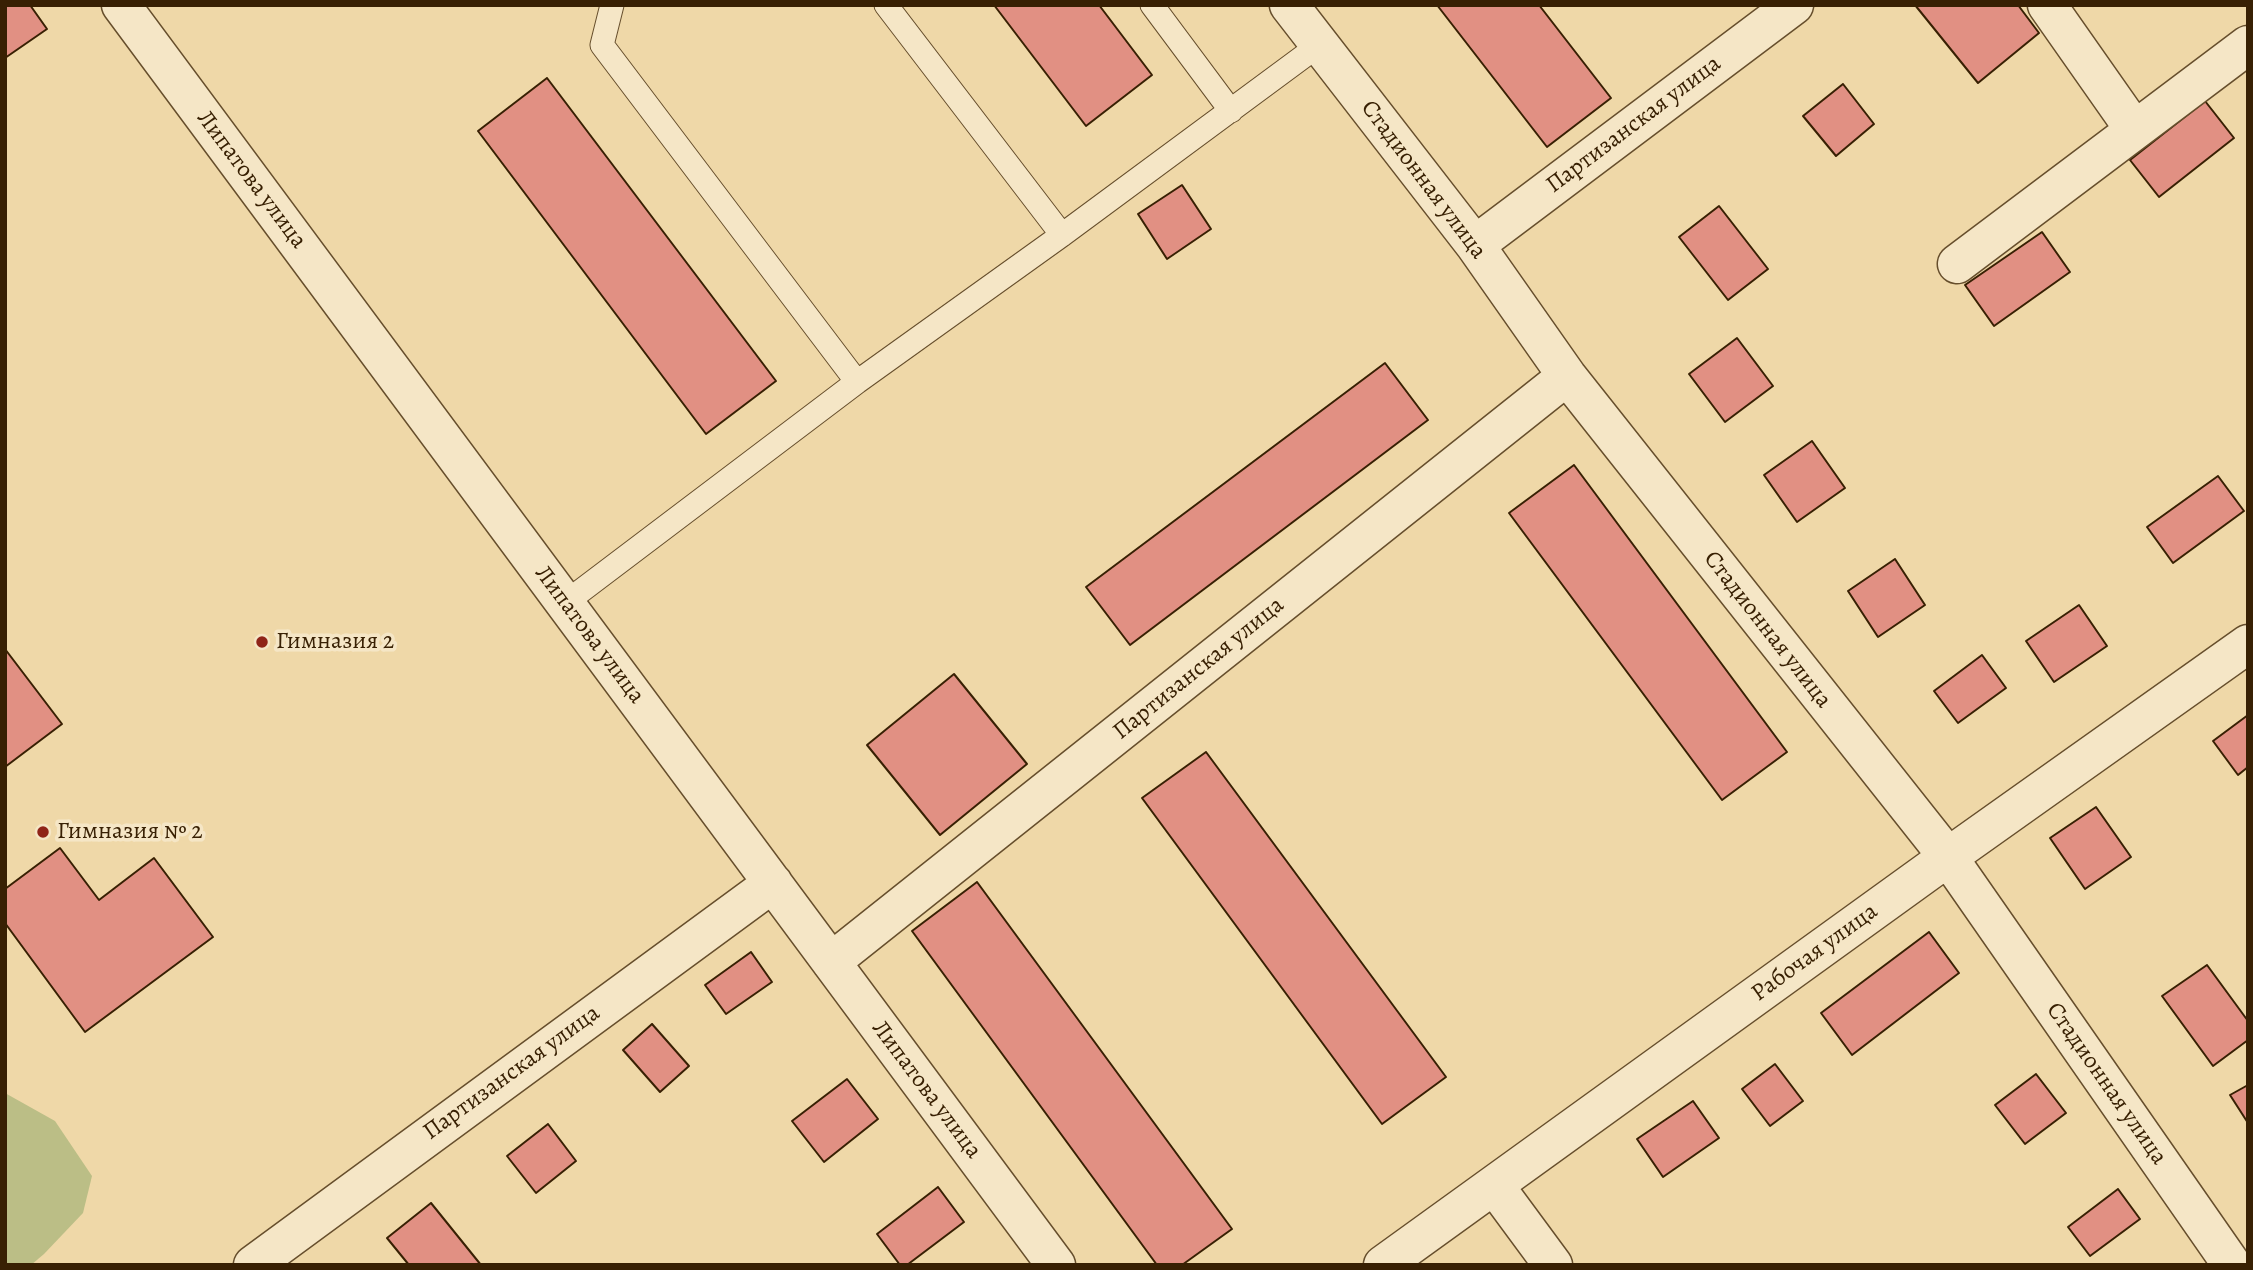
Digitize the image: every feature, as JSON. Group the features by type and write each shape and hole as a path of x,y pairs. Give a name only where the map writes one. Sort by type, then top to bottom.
{"street":[{"name":"Липатова улица","path":"121,5 1056,1265"},
{"name":"Стадионная улица","path":"1289,5 1475,245 1567,376 1948,858 2232,1265"},
{"name":"Партизанская улица","path":"1475,245 1794,5"},
{"path":"2047,5 2134,129"},
{"path":"1957,264 2248,45"},
{"name":"Партизанская улица","path":"831,962 1567,376"},
{"name":"Рабочая улица","path":"1384,1265 2248,644"},
{"name":"Партизанская улица","path":"253,1265 773,883"},
{"path":"1494,1185 1553,1265"}],"lane":[{"path":"612,5 602,44 857,382"},
{"path":"886,5 1062,236"},
{"path":"1152,5 1231,111"},
{"path":"565,603 857,382 1062,236 1320,45"}],"green space":[{"path":"5,1093 55,1121 92,1176 83,1213 31,1265 5,1265"}],"building":[{"path":"5,5 30,5 47,29 5,58"},
{"path":"994,5 1099,5 1152,75 1086,126"},
{"path":"1437,5 1539,5 1611,98 1547,147"},
{"path":"1915,5 2018,5 2039,33 1978,83"},
{"path":"547,78 776,381 706,434 478,131"},
{"path":"1843,84 1874,124 1836,156 1803,116"},
{"path":"2205,101 2234,138 2159,197 2130,160"},
{"path":"1182,185 1211,229 1167,259 1138,214"},
{"path":"1719,206 1768,269 1728,300 1679,237"},
{"path":"2042,232 2070,272 1994,326 1965,285"},
{"path":"1737,338 1773,386 1725,422 1689,374"},
{"path":"1385,363 1428,420 1130,645 1086,587"},
{"path":"1812,441 1845,488 1797,522 1764,475"},
{"path":"1574,465 1787,752 1722,800 1509,513"},
{"path":"2218,476 2244,511 2173,563 2147,527"},
{"path":"1895,559 1925,605 1878,637 1848,591"},
{"path":"2079,605 2107,646 2054,682 2026,641"},
{"path":"5,649 62,724 5,767"},
{"path":"1982,655 2006,688 1958,723 1934,691"},
{"path":"954,674 1027,764 940,835 867,745"},
{"path":"2248,715 2248,767 2238,775 2213,741"},
{"path":"1206,752 1446,1077 1382,1124 1142,798"},
{"path":"2096,807 2131,857 2085,889 2050,838"},
{"path":"60,848 99,900 154,858 213,937 85,1032 5,923 5,889"},
{"path":"977,882 1232,1229 1182,1265 1157,1265 912,931"},
{"path":"1929,932 1959,973 1852,1055 1821,1013"},
{"path":"751,952 772,982 726,1014 705,985"},
{"path":"2207,965 2248,1021 2248,1040 2213,1066 2162,996"},
{"path":"652,1024 689,1066 660,1092 623,1050"},
{"path":"1775,1064 1803,1101 1770,1126 1742,1089"},
{"path":"2036,1074 2066,1113 2025,1144 1995,1105"},
{"path":"847,1079 878,1119 824,1162 792,1121"},
{"path":"2248,1085 2248,1123 2230,1095"},
{"path":"1693,1101 1719,1138 1663,1177 1637,1139"},
{"path":"548,1124 576,1161 536,1193 507,1156"},
{"path":"938,1187 964,1222 907,1265 900,1265 877,1234"},
{"path":"2118,1189 2140,1219 2090,1256 2068,1227"},
{"path":"431,1203 481,1265 409,1265 387,1238"}],"place":[{"name":"Гимназия 2","path":"262,642"},
{"name":"Гимназия № 2","path":"43,832"}]}
